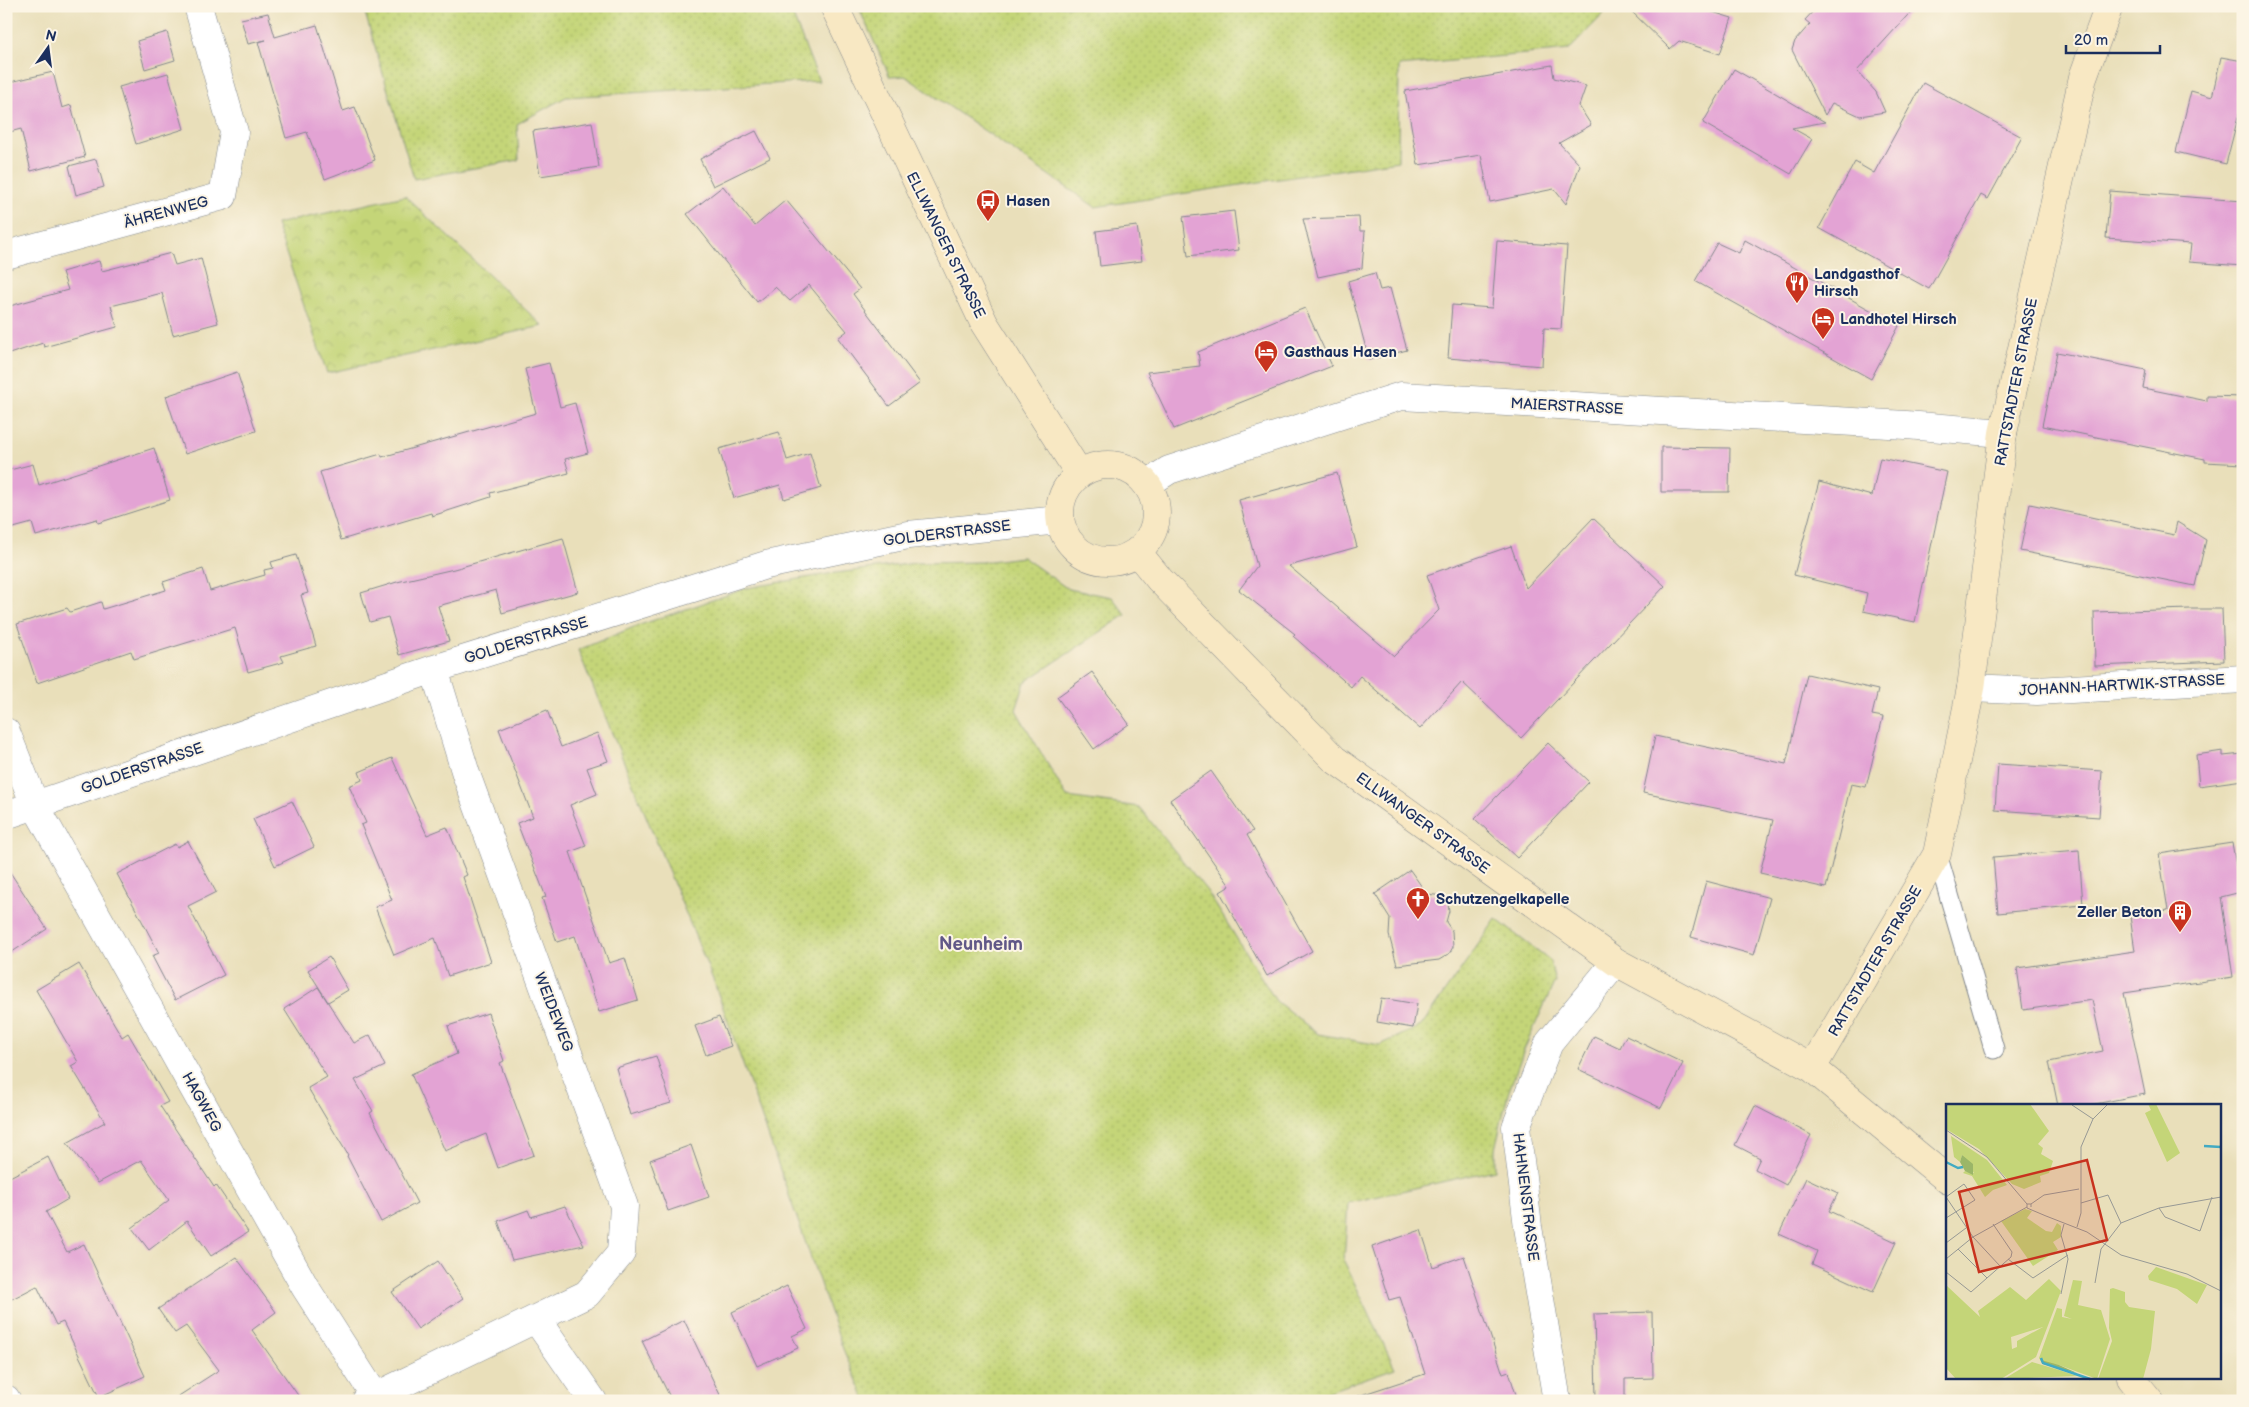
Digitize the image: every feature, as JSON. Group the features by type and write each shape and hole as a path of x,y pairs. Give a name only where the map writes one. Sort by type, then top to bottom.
{"street":[{"name":"ÄHRENWEG","path":"6,255 223,196 234,132 198,6"},
{"name":"ELLWANGER STRASSE","path":"834,6 984,323 1080,473"},
{"name":"RATTSTADTER STRASSE","path":"1812,1068 1937,854 1971,688 2003,433 2083,77 2109,6"},
{"name":"MAIERSTRASSE","path":"1147,484 1169,470 1401,396 1906,425 2003,433"},
{"path":"1097,465 1116,465 1133,471 1147,484 1155,502 1156,520 1149,538 1137,552 1119,560 1099,560 1081,552 1067,538 1060,520 1060,503 1067,486 1080,473 1097,465"},
{"name":"GOLDERSTRASSE","path":"6,815 434,669 766,565 908,535 1060,520"},
{"name":"ELLWANGER STRASSE","path":"1137,552 1221,644 1334,759 1616,962 1812,1068 1946,1178"},
{"name":"WEIDEWEG","path":"370,1398 587,1294 621,1254 624,1206 466,774 434,669"},
{"name":"JOHANN-HARTWIK-STRASSE","path":"1971,688 2037,691 2243,679"},
{"name":"HAGWEG","path":"6,732 35,804 304,1287 370,1398"},
{"name":"HAHNENSTRASSE","path":"1557,1401 1528,1227 1516,1127 1549,1043 1616,962"},
{"path":"536,1319 593,1401"},
{"path":"2133,1380 2150,1401"}],"lane":[{"name":"RATTSTADTER STRASSE","path":"1937,854 1994,1049"}],"green space":[{"path":"363,6 789,6 819,81 566,97 517,124 519,160 414,179"},
{"path":"858,6 1611,6 1569,50 1399,66 1398,161 1095,207 905,76 890,77"},
{"path":"405,196 543,326 327,373 276,224"},
{"path":"1023,557 1068,589 1112,597 1126,615 1025,682 1016,710 1067,797 1139,807 1207,891 1276,1001 1318,1034 1380,1045 1421,1026 1496,919 1550,961 1555,981 1523,1052 1508,1094 1495,1149 1495,1170 1348,1203 1344,1261 1395,1368 1301,1401 866,1401 843,1349 714,982 578,650 634,627 747,588 828,574 916,563 981,562"}],"building":[{"path":"1626,6 1704,6 1709,11 1732,18 1720,54 1679,41 1670,49"},
{"path":"1818,6 1916,6 1857,71 1876,92 1885,112 1860,116 1832,103 1825,115 1792,50 1795,41 1810,24 1805,20"},
{"path":"268,13 275,37 317,25 343,111 355,107 375,160 325,179 307,132 286,138 258,42 266,40 248,44 241,19"},
{"path":"167,32 175,60 145,69 137,41"},
{"path":"2221,57 2243,61 2243,98 2226,164 2176,152 2191,91 2212,97"},
{"path":"1552,65 1554,78 1586,86 1579,106 1591,125 1559,143 1580,165 1566,204 1554,189 1490,202 1481,155 1418,165 1405,91"},
{"path":"1734,69 1825,122 1792,128 1812,139 1791,174 1703,123"},
{"path":"53,72 62,108 71,105 85,157 31,171 21,129 6,133 6,83"},
{"path":"168,73 184,129 136,144 119,87"},
{"path":"1923,83 2022,137 1988,199 1981,195 1929,289 1819,228 1855,162 1874,173"},
{"path":"592,122 599,167 540,176 533,131"},
{"path":"756,131 770,158 713,186 700,159"},
{"path":"96,159 104,187 76,195 69,166"},
{"path":"723,186 755,226 786,200 860,289 853,294 920,383 889,406 838,338 847,331 809,285 790,301 775,287 757,302 687,214"},
{"path":"2110,191 2243,201 2243,266 2189,262 2191,244 2106,238"},
{"path":"1234,211 1239,250 1188,256 1183,217"},
{"path":"1359,217 1360,231 1365,231 1362,268 1318,277 1303,219"},
{"path":"1137,226 1142,261 1100,266 1096,231"},
{"name":"Landgasthof Hirsch","path":"1745,240 1899,326 1871,379 1695,281 1717,243 1739,253"},
{"path":"1497,241 1567,246 1561,329 1544,328 1542,366 1448,358 1452,305 1492,308"},
{"path":"171,253 175,265 201,258 218,323 173,335 162,293 111,306 117,327 44,347 43,343 6,355 6,307 68,290 62,272 99,261 102,271"},
{"path":"1375,273 1380,290 1390,288 1407,350 1369,360 1348,281"},
{"name":"Gasthaus Hasen","path":"1305,308 1332,366 1174,429 1147,372 1200,366 1198,352"},
{"path":"2057,352 2146,370 2143,388 2207,401 2207,396 2243,397 2243,464 2205,462 2205,459 2042,426"},
{"path":"549,363 560,407 575,403 588,453 565,459 569,473 490,493 491,497 432,516 431,513 341,540 320,472 381,454 382,457 536,413 525,369"},
{"path":"237,372 256,431 185,454 166,396"},
{"path":"779,432 787,460 810,453 821,488 784,499 780,485 734,498 719,449"},
{"path":"1661,447 1730,448 1729,492 1661,492"},
{"path":"154,448 170,500 98,523 97,519 36,536 32,523 6,530 6,471 33,464 39,485"},
{"path":"1880,458 1947,472 1915,622 1863,611 1867,593 1794,575 1819,482 1872,496"},
{"path":"1337,473 1357,547 1289,566 1394,656 1439,610 1427,575 1511,546 1526,588 1593,518 1665,586 1521,738 1462,682 1420,729 1360,676 1351,687 1293,636 1295,634 1239,590 1257,566 1239,500"},
{"path":"2030,504 2174,535 2177,522 2206,540 2195,586 2020,551"},
{"path":"563,538 578,592 502,613 496,590 438,606 449,641 399,655 388,617 370,622 361,593"},
{"path":"296,555 308,593 301,595 316,646 281,656 284,662 248,672 235,628 134,659 131,651 37,683 17,624 67,608 70,612 101,602 103,609 166,590 163,582 203,569 210,591 265,575 264,570 273,568 271,562"},
{"path":"2222,609 2224,661 2095,666 2094,612"},
{"path":"1092,672 1129,724 1094,749 1057,697"},
{"path":"1807,674 1878,690 1872,715 1883,717 1866,787 1851,784 1826,888 1760,873 1773,820 1643,793 1655,736 1786,764"},
{"path":"547,710 561,747 597,733 608,761 587,768 597,794 570,805 586,846 570,852 609,963 625,958 638,1000 599,1012 575,936 557,942 542,898 546,897 517,823 533,817 499,729"},
{"path":"1548,743 1589,782 1517,858 1475,819"},
{"path":"2223,751 2223,756 2243,754 2243,780 2199,786 2196,755"},
{"path":"392,758 427,835 447,827 467,875 463,877 491,962 448,976 435,938 394,955 375,907 392,900 361,825 366,823 349,786 362,780 359,772"},
{"path":"1998,764 2102,771 2099,817 1995,810"},
{"path":"1211,771 1253,831 1247,835 1312,951 1267,976 1220,892 1230,886 1170,800"},
{"path":"292,801 314,847 275,866 253,819"},
{"path":"188,841 216,892 188,906 224,975 175,1000 152,956 159,953 117,874 175,844 177,847"},
{"path":"2232,843 2241,892 2221,897 2233,977 2124,993 2145,1094 2095,1104 2058,1104 2049,1062 2103,1051 2092,1000 2023,1010 2017,968 2135,951 2130,916 2168,910 2159,854"},
{"path":"2079,850 2083,905 1998,913 1993,857"},
{"path":"6,866 47,929 6,956"},
{"name":"Schutzengelkapelle","path":"1410,870 1427,894 1443,896 1448,903 1449,911 1446,922 1452,931 1453,947 1449,954 1439,960 1397,965 1389,935 1390,918 1375,894"},
{"path":"1706,881 1770,898 1754,955 1691,937"},
{"path":"329,957 348,990 328,1002 308,970"},
{"path":"79,964 122,1037 128,1033 168,1102 160,1106 214,1187 216,1185 248,1232 211,1256 187,1221 149,1250 132,1228 169,1200 141,1160 98,1183 67,1143 105,1122 71,1066 78,1062 36,990"},
{"path":"318,987 354,1043 370,1035 385,1066 355,1080 373,1111 370,1113 417,1203 381,1222 348,1155 308,1088 327,1077 284,1009"},
{"path":"1381,998 1417,1004 1413,1028 1377,1022"},
{"path":"488,1013 504,1061 500,1063 534,1155 498,1168 486,1134 445,1151 411,1074 457,1054 448,1026"},
{"path":"719,1017 731,1046 706,1055 695,1026"},
{"path":"1594,1036 1620,1048 1626,1036 1683,1063 1661,1108 1578,1069"},
{"path":"656,1056 671,1103 630,1115 616,1068"},
{"path":"1755,1106 1811,1135 1786,1185 1755,1169 1760,1158 1735,1145"},
{"path":"691,1145 709,1197 668,1211 650,1160"},
{"path":"48,1157 68,1199 46,1212 67,1252 84,1244 145,1376 99,1397 63,1322 56,1325 37,1286 6,1302 6,1179"},
{"path":"1806,1178 1838,1193 1829,1211 1896,1242 1873,1292 1812,1264 1817,1251 1779,1234"},
{"path":"565,1206 584,1245 512,1260 498,1221 528,1210 531,1217"},
{"path":"1421,1230 1433,1267 1464,1256 1503,1374 1509,1372 1518,1401 1359,1401 1358,1396 1425,1374 1400,1297 1389,1300 1372,1247"},
{"path":"236,1257 276,1312 252,1330 302,1401 171,1401 219,1370 186,1326 175,1333 158,1309"},
{"path":"438,1261 463,1298 418,1329 392,1292"},
{"path":"787,1286 807,1329 792,1336 798,1348 757,1366 732,1312"},
{"path":"1652,1312 1653,1378 1625,1379 1625,1399 1596,1398 1594,1314"},
{"path":"684,1320 723,1401 672,1401 642,1341"}],"place":[{"name":"Hasen","path":"988,222"},
{"name":"Landgasthof Hirsch","path":"1797,304"},
{"name":"Landhotel Hirsch","path":"1823,340"},
{"name":"Gasthaus Hasen","path":"1266,373"},
{"name":"Schutzengelkapelle","path":"1418,920"},
{"name":"Zeller Beton","path":"2180,933"}],"district":[{"name":"Neunheim","path":"981,944"}]}
